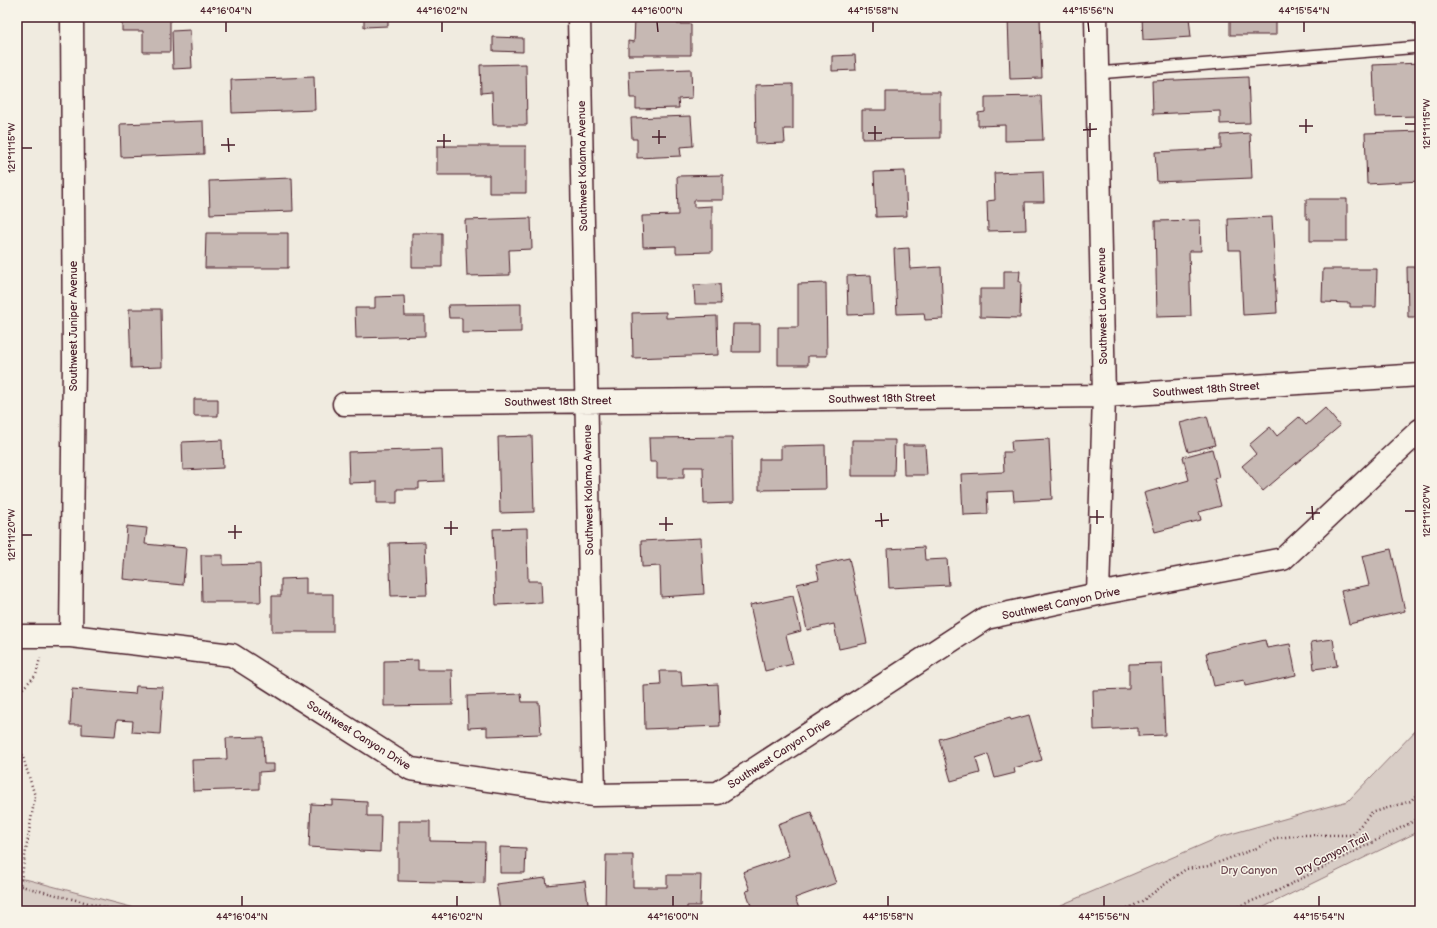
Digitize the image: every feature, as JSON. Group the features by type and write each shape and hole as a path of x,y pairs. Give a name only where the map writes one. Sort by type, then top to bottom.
{"street":[{"name":"Southwest Juniper Avenue","path":"71,636 74,361 72,17"},
{"name":"Southwest Kalama Avenue","path":"579,17 594,795"},
{"name":"Southwest Lava Avenue","path":"1096,17 1104,396 1098,594"},
{"name":"Southwest 18th Street","path":"344,404 1104,396 1420,375"},
{"name":"Southwest Canyon Drive","path":"17,636 71,636 232,655 412,769 594,795 718,793 986,618 1098,594 1283,559 1420,430"}],"lane":[{"path":"1097,73 1420,47"}],"path":[{"path":"17,694 36,676 40,660 39,636"},
{"path":"17,749 21,751 35,796 18,885 119,911"},
{"path":"1124,911 1142,901 1186,869 1209,866 1258,848 1277,838 1302,835 1352,835 1371,813 1411,801 1420,789"},
{"name":"Dry Canyon Trail","path":"1227,911 1277,891 1420,818"}],"green space":[{"name":"Dry Canyon","path":"1420,726 1420,831 1256,911 1047,911 1220,837 1348,801"},
{"path":"17,878 29,880 146,911 17,911"}],"building":[{"path":"122,17 170,17 170,52 143,52 143,31 122,31"},
{"path":"364,17 388,17 388,26 364,27"},
{"path":"635,17 677,17 677,24 691,24 691,55 628,55 628,41 634,42"},
{"path":"850,17 886,17 886,18 850,19"},
{"path":"1040,17 1042,78 1010,79 1008,18"},
{"path":"1142,17 1189,17 1191,37 1143,40"},
{"path":"1230,17 1276,17 1276,35 1230,35"},
{"path":"1412,17 1420,17 1420,24 1413,24"},
{"path":"190,30 192,68 173,69 172,31"},
{"path":"493,37 523,38 523,52 493,51"},
{"path":"855,55 856,70 832,71 832,56"},
{"path":"1420,63 1420,116 1375,117 1373,65"},
{"path":"526,64 527,125 493,125 492,92 481,93 480,65"},
{"path":"691,69 692,98 678,99 679,108 636,109 636,98 630,98 629,71"},
{"path":"314,77 315,110 232,113 231,80"},
{"path":"1248,77 1250,123 1220,124 1220,111 1153,114 1152,81"},
{"path":"793,84 793,129 784,129 785,143 756,144 755,85"},
{"path":"886,92 940,92 940,138 862,139 862,110 886,110"},
{"path":"1041,96 1043,140 1005,141 1005,125 978,126 978,113 985,112 985,97"},
{"path":"691,116 693,146 680,147 681,156 637,158 637,139 632,139 631,118"},
{"path":"203,121 204,154 121,157 120,124"},
{"path":"1420,131 1420,181 1367,184 1365,133"},
{"path":"1250,133 1252,178 1157,182 1155,152 1221,149 1221,135"},
{"path":"437,146 526,146 526,193 489,193 489,175 437,175"},
{"path":"905,171 907,216 876,217 874,172"},
{"path":"1043,171 1044,202 1025,202 1026,230 988,231 987,201 995,200 994,173"},
{"path":"723,175 723,200 694,200 694,207 712,206 712,252 676,253 676,246 643,247 642,216 678,215 677,176"},
{"path":"292,178 293,211 210,214 209,181"},
{"path":"1306,199 1347,199 1347,241 1310,241 1310,219 1306,219"},
{"path":"1272,217 1277,313 1243,315 1240,250 1229,250 1228,219"},
{"path":"531,218 532,249 509,250 510,275 467,276 465,220"},
{"path":"1200,220 1201,251 1189,251 1191,316 1157,317 1155,221"},
{"path":"206,233 288,233 288,268 205,268"},
{"path":"412,233 442,233 442,267 412,267"},
{"path":"909,248 910,269 941,267 943,319 925,320 924,313 897,314 894,249"},
{"path":"1407,267 1420,267 1420,317 1408,317"},
{"path":"1323,269 1377,269 1376,307 1350,307 1350,303 1322,302"},
{"path":"1004,271 1020,271 1020,318 980,317 980,289 1004,289"},
{"path":"871,275 873,314 848,315 847,276"},
{"path":"826,283 827,356 808,356 808,365 778,365 778,327 798,327 798,284"},
{"path":"720,284 721,304 695,304 694,285"},
{"path":"404,296 405,316 425,316 425,336 356,338 355,308 375,308 375,297"},
{"path":"521,304 521,332 462,333 462,318 449,318 448,305"},
{"path":"129,309 161,309 162,367 131,368"},
{"path":"666,312 666,318 717,316 718,355 633,358 632,313"},
{"path":"733,324 760,324 760,352 732,352"},
{"path":"194,399 218,399 218,416 194,416"},
{"path":"1325,408 1340,426 1263,491 1242,466 1256,454 1249,445 1270,427 1277,436 1299,417 1306,425"},
{"path":"1207,416 1215,445 1188,452 1180,423"},
{"path":"532,436 534,512 500,513 498,437"},
{"path":"732,437 733,503 704,504 703,467 684,467 684,478 657,478 657,462 650,462 649,438"},
{"path":"1049,439 1052,499 1014,501 1013,491 987,492 988,514 963,515 961,474 1004,472 1003,452 1012,452 1011,441"},
{"path":"222,440 223,468 183,470 182,442"},
{"path":"852,440 895,440 894,476 852,476"},
{"path":"825,445 826,489 759,490 759,459 781,459 781,446"},
{"path":"903,445 925,445 927,475 904,475"},
{"path":"442,449 443,481 419,482 419,489 397,489 397,503 377,503 377,482 349,483 348,452"},
{"path":"1212,449 1219,477 1214,479 1221,506 1199,512 1201,520 1155,532 1144,493 1189,480 1183,457"},
{"path":"127,526 147,528 145,544 186,548 183,585 123,579"},
{"path":"527,528 528,581 541,581 542,603 496,605 493,529"},
{"path":"701,538 704,594 661,597 660,566 642,567 641,541"},
{"path":"425,542 427,595 391,596 389,543"},
{"path":"924,547 925,560 947,559 949,585 889,588 887,549"},
{"path":"1391,549 1405,611 1349,624 1341,591 1369,585 1362,556"},
{"path":"201,555 223,555 223,565 260,564 261,602 202,602"},
{"path":"849,558 867,643 839,649 834,624 807,630 797,584 819,579 816,565"},
{"path":"306,578 306,594 333,594 333,632 272,632 272,596 281,596 281,579"},
{"path":"793,596 801,631 786,635 793,664 765,671 750,605"},
{"path":"1333,639 1337,666 1314,669 1311,642"},
{"path":"1265,640 1267,648 1290,644 1296,675 1245,686 1244,680 1214,686 1206,653"},
{"path":"418,660 418,670 452,670 453,705 384,706 384,661"},
{"path":"1162,663 1165,735 1138,736 1138,728 1094,730 1093,690 1129,689 1129,664"},
{"path":"660,671 681,671 682,686 718,684 720,726 645,729 644,686 661,685"},
{"path":"136,686 163,687 160,734 132,732 133,721 117,720 115,736 82,734 82,725 70,725 72,689 135,694"},
{"path":"521,694 522,702 539,702 541,734 487,736 487,727 468,728 467,696"},
{"path":"1029,715 1042,760 1014,768 1015,773 995,778 988,754 976,758 980,773 951,781 939,739 1010,718 1011,720"},
{"path":"263,737 264,764 274,764 274,771 259,772 259,789 193,791 192,760 227,759 226,738"},
{"path":"332,800 367,802 367,816 381,816 380,852 309,847 311,804 332,805"},
{"path":"811,812 836,883 795,898 800,911 753,911 746,891 750,890 743,872 789,856 778,824"},
{"path":"398,821 430,821 430,841 485,842 484,883 398,881"},
{"path":"500,847 526,848 525,873 500,873"},
{"path":"606,855 633,855 633,887 667,887 667,875 701,875 700,906 687,906 687,911 605,911"},
{"path":"546,878 547,885 585,881 589,911 500,911 496,884"}]}
